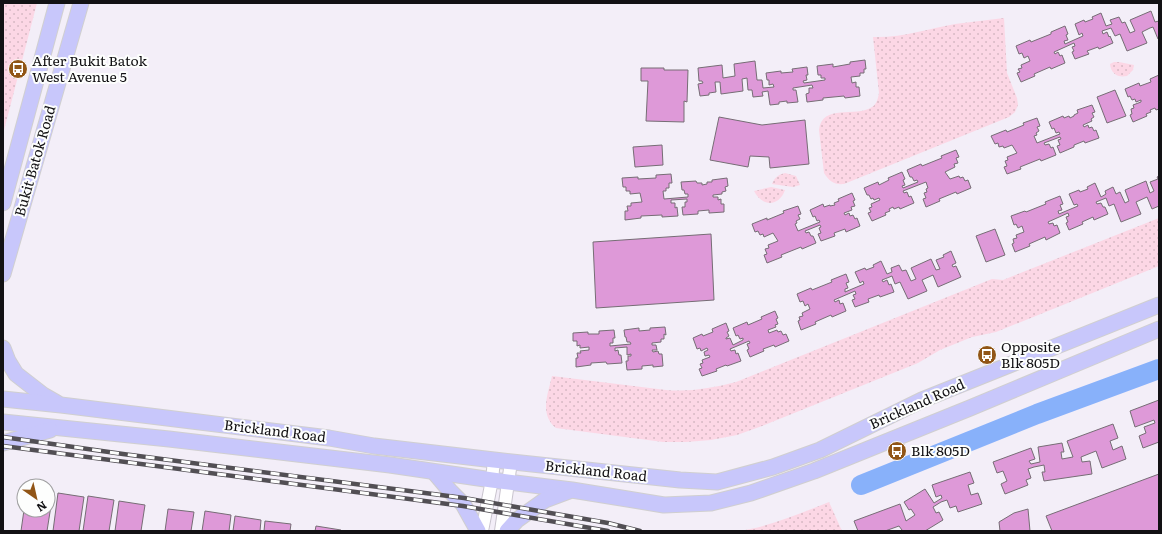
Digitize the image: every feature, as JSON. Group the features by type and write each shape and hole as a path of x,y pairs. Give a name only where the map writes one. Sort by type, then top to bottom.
{"main road":[{"name":"Bukit Batok Road","path":"3,203 57,3"},
{"name":"Bukit Batok Road","path":"3,274 81,3"},
{"name":"Brickland Road","path":"3,399 329,438 374,446 511,462 680,480 717,482 774,467 820,450 922,400 1159,305"},
{"name":"Brickland Road","path":"3,422 382,464 572,490 664,505 710,503 751,493 821,469 1159,330"},
{"path":"3,348 8,361 16,374 43,395 61,405"},
{"path":"3,443 58,428"},
{"path":"434,472 450,492 463,504 478,531"},
{"path":"506,531 517,520 545,500 572,490"}],"street":[{"path":"482,531 492,480 494,460"},
{"path":"501,531 511,462"}],"shaded area":[{"path":"3,3 37,3 3,134"},
{"path":"1004,18 1007,73 1017,98 1018,105 1015,112 1009,117 844,184 832,182 828,178 824,173 819,130 821,122 826,117 833,114 865,110 874,106 876,103 879,93 873,37 904,35 955,24"},
{"path":"1114,62 1134,65 1133,70 1127,76 1118,76 1113,73 1110,64"},
{"path":"785,173 796,176 800,185 793,187 772,184 777,177"},
{"path":"771,187 785,190 779,200 775,202 770,203 761,200 754,191"},
{"path":"1159,218 1159,266 996,332 972,337 940,350 918,363 737,435 711,440 663,442 556,428 551,422 546,410 547,397 552,376 666,390 701,389 736,382 992,279 1003,280"},
{"path":"829,502 842,531 739,531 773,523"}],"building":[{"path":"1151,11 1155,22 1159,21 1158,39 1153,27 1150,28 1142,32 1147,43 1127,51 1120,34 1115,36 1111,28 1102,31 1103,34 1107,32 1113,43 1099,49 1098,47 1087,51 1089,54 1075,59 1072,52 1074,51 1072,47 1075,46 1074,43 1054,52 1055,54 1058,52 1060,56 1062,55 1065,63 1051,69 1050,67 1021,82 1017,73 1020,72 1018,69 1022,68 1021,65 1030,61 1028,56 1024,58 1022,53 1019,54 1016,46 1051,34 1051,32 1065,26 1068,34 1066,35 1068,40 1064,41 1065,44 1083,36 1082,33 1079,35 1075,24 1084,20 1085,22 1093,19 1092,17 1101,13 1106,26 1112,24 1110,20 1119,17 1122,23 1125,22 1130,33 1135,31 1130,20"},
{"path":"865,60 866,69 864,69 864,73 860,73 860,76 851,77 852,83 856,82 856,87 859,87 860,96 823,98 823,100 807,102 806,94 809,93 809,88 813,88 812,85 793,88 793,90 796,90 798,102 787,103 787,101 770,105 768,91 762,92 763,96 753,97 752,90 748,90 747,78 742,79 743,91 721,94 720,82 715,82 716,92 709,93 709,95 700,96 698,84 703,83 702,81 699,81 698,68 722,65 723,78 735,76 734,64 755,61 757,80 762,80 763,88 774,87 773,84 769,85 769,80 767,80 766,73 781,71 781,73 793,72 792,69 807,67 808,75 806,75 807,80 803,81 804,83 825,80 825,78 821,78 821,75 818,75 817,66 833,64 833,67 850,64 850,62"},
{"path":"641,68 688,70 687,102 684,101 684,122 646,121 648,81 641,81"},
{"path":"1159,75 1159,109 1156,110 1155,108 1150,110 1151,112 1146,114 1147,116 1133,122 1130,115 1132,114 1131,109 1134,108 1133,105 1141,102 1141,100 1136,102 1135,99 1132,100 1130,96 1128,97 1125,89 1139,83 1140,86 1151,82 1150,79"},
{"path":"1115,90 1126,116 1107,123 1097,97"},
{"path":"1092,105 1095,112 1092,113 1094,117 1091,119 1092,121 1083,125 1084,127 1088,125 1089,128 1092,127 1094,131 1096,130 1099,138 1085,143 1084,141 1060,153 1057,146 1060,145 1058,140 1061,139 1060,137 1044,143 1045,145 1049,144 1051,148 1053,147 1056,155 1041,161 1040,159 1020,167 1021,169 1007,174 1004,167 1007,166 1005,161 1008,160 1007,157 1017,153 1012,145 1004,148 1003,146 999,147 998,143 995,144 991,136 1006,130 1007,132 1024,125 1023,123 1037,118 1040,126 1037,127 1039,131 1036,133 1037,135 1034,136 1037,143 1060,134 1059,132 1056,133 1054,128 1052,129 1049,122 1063,116 1064,118 1069,116 1070,118 1078,113 1077,110"},
{"path":"719,117 762,125 805,120 809,164 770,168 769,157 750,156 748,167 710,160"},
{"path":"662,145 663,165 635,167 633,147"},
{"path":"956,150 959,157 956,158 958,163 954,164 955,167 945,172 950,179 959,176 960,178 963,177 965,181 968,180 971,188 939,199 940,201 926,207 923,199 926,198 924,193 927,192 926,189 928,188 926,182 903,191 904,193 907,192 909,197 911,196 914,203 900,209 899,207 894,209 893,207 889,209 890,211 885,213 886,215 872,221 868,213 871,212 869,208 872,207 871,204 880,200 879,198 874,200 873,198 871,199 869,195 867,195 864,188 878,182 879,185 889,180 888,178 902,172 905,179 903,180 905,185 902,186 903,188 918,182 917,180 914,181 912,177 910,177 907,170 942,158 941,156"},
{"path":"671,174 672,183 669,183 669,188 666,188 666,191 663,191 664,199 688,197 688,194 685,194 684,190 682,190 681,182 696,181 697,183 702,183 702,185 707,184 707,182 712,182 712,180 727,178 728,186 725,187 726,191 722,192 722,194 713,195 713,197 718,197 718,200 721,199 721,204 724,204 724,212 709,213 709,210 698,211 698,214 683,215 682,207 685,207 685,202 687,202 687,199 671,200 671,203 675,203 675,208 677,207 678,216 641,216 641,218 625,220 625,211 628,211 627,206 631,206 631,203 642,202 640,193 630,194 630,191 626,191 626,187 623,187 622,178 656,178 656,175"},
{"path":"1159,176 1159,206 1152,209 1147,197 1136,202 1141,214 1121,222 1114,204 1109,206 1106,198 1096,202 1097,204 1101,203 1103,207 1105,207 1108,214 1094,220 1093,217 1082,222 1083,224 1069,230 1066,223 1068,222 1066,217 1069,216 1068,213 1048,222 1049,224 1053,223 1054,226 1057,225 1060,233 1046,240 1045,237 1029,244 1030,246 1015,252 1012,244 1014,243 1013,239 1017,238 1016,235 1024,232 1022,226 1018,228 1016,224 1014,225 1011,216 1046,204 1045,202 1060,196 1063,204 1060,205 1062,210 1058,211 1059,214 1078,206 1077,204 1074,205 1069,194 1079,190 1080,192 1088,189 1087,187 1095,183 1101,197 1106,194 1105,191 1113,187 1116,194 1120,192 1125,203 1129,201 1125,190 1146,181 1150,193 1154,191 1150,182 1158,179 1157,177"},
{"path":"852,193 855,200 853,201 855,206 851,207 852,210 844,213 845,215 849,213 850,216 853,215 855,219 857,218 860,226 846,232 845,229 834,233 835,236 821,241 818,234 821,233 819,228 821,227 820,225 805,231 806,233 809,232 811,236 813,236 816,243 781,255 782,257 767,263 764,255 767,254 765,249 769,248 768,245 778,241 773,233 764,237 763,234 760,235 758,231 755,232 752,224 767,218 767,220 784,213 783,211 798,206 801,214 798,215 800,219 796,221 797,223 795,224 798,231 820,222 819,220 817,221 815,216 813,217 810,210 823,204 824,207 835,205 834,203 839,201 838,199"},
{"path":"995,229 1005,255 986,262 976,236"},
{"path":"711,234 714,300 596,308 593,242"},
{"path":"951,251 956,263 952,265 953,267 956,266 961,277 938,287 933,275 922,280 927,291 908,299 900,282 895,284 892,276 882,280 883,282 887,280 889,285 891,284 894,292 868,299 869,302 855,307 852,300 855,299 853,295 856,294 855,291 834,300 835,302 839,300 840,304 843,303 846,311 832,317 831,315 815,322 816,324 801,330 798,321 800,320 799,317 803,316 802,313 810,309 808,304 805,306 803,301 800,302 797,294 832,282 831,280 846,274 849,282 846,283 848,288 845,289 845,292 864,284 863,281 860,283 855,272 865,268 866,270 874,267 873,265 881,261 887,274 892,272 891,268 899,265 902,271 906,270 911,281 916,279 911,268 931,259 936,270 940,269 936,260 944,257 943,255"},
{"path":"775,311 778,318 776,319 778,324 775,325 776,327 768,330 769,333 777,330 778,332 781,331 783,335 786,334 789,341 775,347 774,345 763,349 764,351 750,357 747,350 749,349 747,344 750,343 749,341 730,349 731,351 735,350 736,354 738,353 741,361 727,366 726,365 716,369 717,371 702,376 699,369 702,368 700,364 703,363 702,360 710,357 709,355 705,356 704,352 708,350 707,348 701,351 700,348 697,349 693,338 702,334 703,336 713,332 712,329 726,323 729,336 726,339 730,338 733,345 743,340 743,338 740,339 738,335 736,336 733,328 747,322 748,325"},
{"path":"665,327 666,335 664,334 664,339 661,339 661,342 652,343 652,345 656,345 657,350 652,350 653,352 658,351 659,354 662,354 663,366 642,366 642,369 627,370 626,361 628,361 628,356 631,356 631,354 627,355 627,347 615,348 615,351 618,350 619,355 621,355 622,363 591,363 591,365 576,367 576,358 578,358 577,353 581,353 580,351 589,350 589,347 580,348 580,345 577,346 577,341 573,341 573,333 588,332 588,334 599,334 599,331 614,330 615,338 613,338 613,343 610,343 610,346 631,344 630,342 627,342 624,330 639,328 639,331 650,330 650,328"},
{"path":"1159,400 1159,442 1143,448 1139,436 1146,433 1144,427 1155,423 1154,420 1135,427 1130,411"},
{"path":"1113,424 1118,438 1110,441 1113,450 1122,446 1126,459 1102,468 1096,451 1081,457 1082,462 1090,461 1092,474 1044,481 1042,472 1045,472 1044,465 1034,467 1028,469 1031,478 1026,480 1028,485 1005,494 1001,484 1007,481 1003,471 997,473 993,462 1031,448 1035,459 1029,461 1031,464 1040,462 1038,447 1062,443 1064,452 1061,452 1062,459 1073,457 1067,441"},
{"path":"970,472 974,483 968,485 971,495 978,493 982,504 958,512 956,506 950,508 947,500 941,502 933,507 936,513 939,512 943,520 925,531 901,531 902,530 899,526 885,531 858,531 854,521 900,504 906,521 915,515 911,509 909,510 904,502 925,489 934,503 942,498 941,495 936,497 932,485"},
{"path":"1159,474 1159,531 1052,531 1046,516"},
{"path":"58,493 84,497 79,531 53,531 55,518 56,518"},
{"path":"88,496 114,500 109,531 83,531"},
{"path":"119,501 145,505 141,531 115,531"},
{"path":"168,509 194,512 191,531 165,531"},
{"path":"1028,509 1030,531 1000,531 999,522 1014,513"},
{"path":"205,511 231,515 229,531 202,531"},
{"path":"235,516 261,520 260,531 233,531"},
{"path":"23,518 49,518 47,531 21,531"},
{"path":"265,521 291,524 290,531 264,531"},
{"path":"316,526 341,530 341,531 315,531"}],"waterway":[{"path":"861,485 1037,414 1159,369"}],"railway":[{"path":"3,437 464,498 608,523 640,531"},
{"path":"3,446 463,506 608,531"}],"place":[{"name":"After Bukit Batok West Avenue 5","path":"18,69"},
{"name":"Opposite Blk 805D","path":"987,355"},
{"name":"Blk 805D","path":"897,451"}]}
